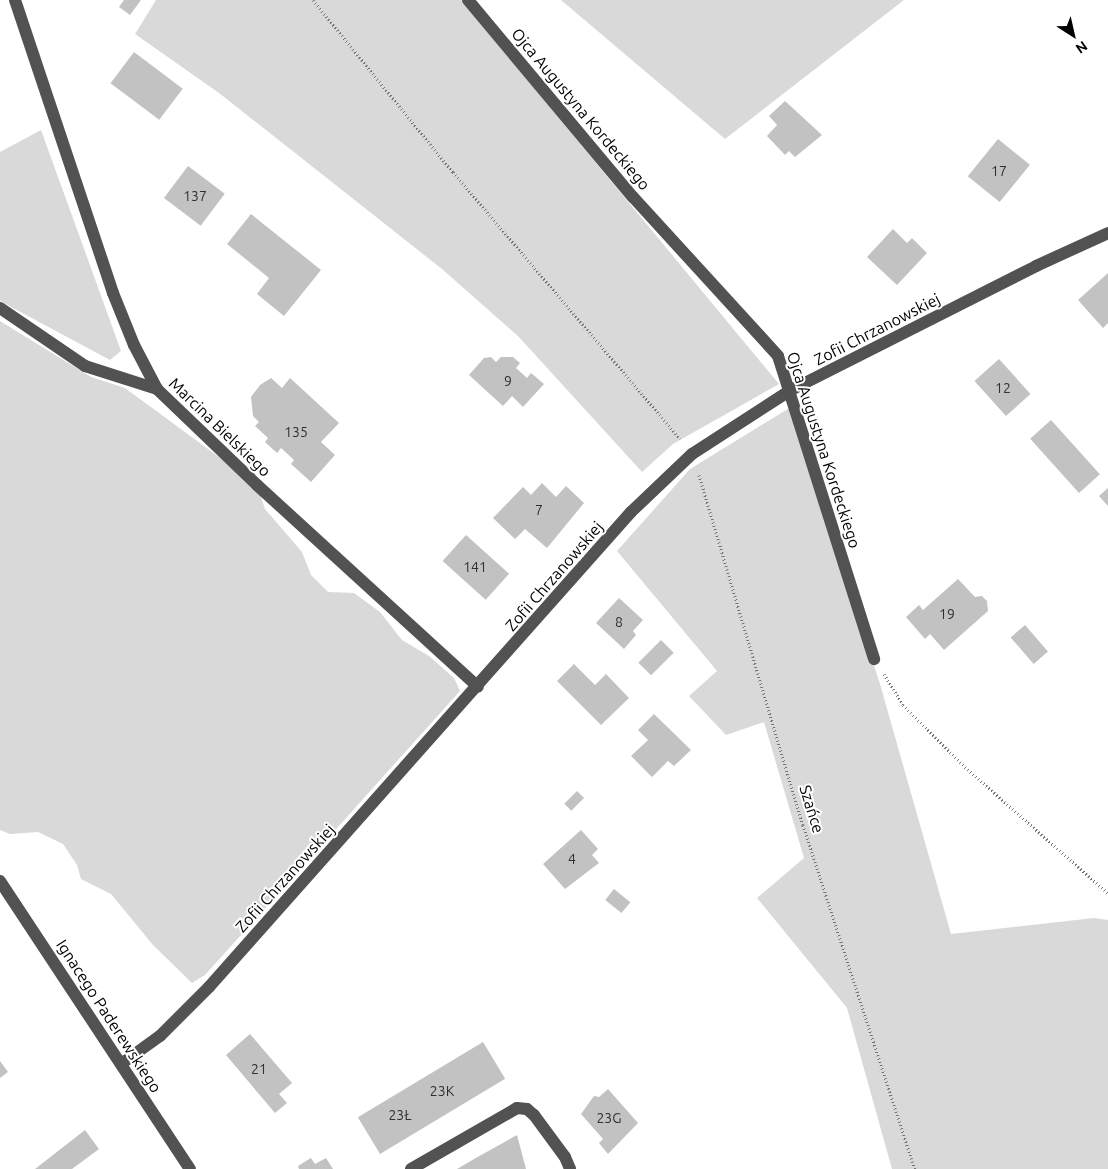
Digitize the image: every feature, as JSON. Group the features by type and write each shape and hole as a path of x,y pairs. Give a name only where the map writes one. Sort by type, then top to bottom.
{"street":[{"name":"Marcina Bielskiego","path":"15,0 113,293 134,345 156,389 257,485 478,687"},
{"name":"Ojca Augustyna Kordeckiego","path":"468,0 633,197 766,339 778,356 791,390 874,659"},
{"name":"Zofii Chrzanowskiej","path":"121,1064 160,1036 209,987 478,687 631,512 692,454 791,390 1036,266 1108,233"},
{"path":"0,308 85,366 156,389"},
{"name":"Ignacego Paderewskiego","path":"0,881 190,1169"},
{"path":"411,1169 517,1108 527,1109 534,1115 565,1157 570,1169"}],"path":[{"path":"313,0 459,179 692,454"},
{"name":"Szańce","path":"692,454 803,825 915,1169"},
{"path":"874,659 903,705 944,746 1108,893"}],"shaded area":[{"path":"156,0 461,0 779,384 673,444 642,472 518,336 442,269 219,93 135,34"},
{"path":"561,0 904,0 725,139"},
{"path":"41,130 121,351 110,360 0,301 0,152"},
{"path":"0,321 91,377 125,388 257,485 265,509 302,552 311,575 328,592 354,593 380,612 402,640 429,656 454,678 460,691 205,975 192,983 153,945 111,894 81,879 77,865 63,844 38,832 10,834 0,830"},
{"path":"791,407 880,684 951,934 1094,918 1108,920 1108,1169 892,1169 847,1008 757,898 804,858 764,722 726,735 689,696 717,671 617,551 690,469"}],"building":[{"path":"124,0 141,0 130,15 119,7"},
{"path":"134,52 183,89 159,120 111,83"},
{"path":"785,101 822,135 795,157 789,151 785,155 767,136 777,125 769,116"},
{"path":"998,139 1030,165 1000,202 968,176"},
{"path":"188,166 225,194 201,226 164,198"},
{"path":"251,214 321,270 284,316 257,294 269,278 227,244"},
{"path":"893,229 907,243 912,238 927,253 897,285 867,257"},
{"path":"1108,273 1108,323 1103,328 1078,300"},
{"path":"491,357 496,362 501,357 513,357 520,363 516,368 527,378 531,373 544,384 523,407 512,396 503,406 469,375 484,358"},
{"path":"999,359 1030,394 1006,416 974,381"},
{"path":"271,378 282,388 290,378 339,423 321,442 335,455 311,482 291,464 294,460 281,448 277,453 265,442 268,438 255,426 259,422 253,416 251,397 260,385"},
{"path":"1051,420 1100,474 1079,493 1030,439"},
{"path":"542,483 556,497 566,486 584,503 547,548 525,529 515,539 493,518 523,487 531,495"},
{"path":"1108,488 1108,506 1099,496"},
{"path":"466,535 509,574 486,600 443,561"},
{"path":"958,579 975,597 982,596 987,601 988,611 944,650 930,634 925,639 906,617 919,605 923,610"},
{"path":"619,598 643,620 633,631 636,635 624,649 596,623"},
{"path":"1025,625 1048,651 1034,664 1011,637"},
{"path":"661,640 674,653 651,675 638,663"},
{"path":"574,664 595,685 606,674 629,698 601,725 557,681"},
{"path":"654,714 691,750 674,766 668,761 652,777 631,756 648,740 638,730"},
{"path":"577,791 584,798 571,811 564,804"},
{"path":"581,830 598,849 592,855 599,863 565,889 543,864"},
{"path":"614,889 630,902 622,913 605,900"},
{"path":"250,1034 292,1083 279,1094 287,1103 275,1113 226,1055"},
{"path":"483,1042 505,1079 380,1154 358,1117"},
{"path":"0,1061 8,1072 0,1078"},
{"path":"608,1089 638,1123 608,1154 599,1143 603,1139 581,1114 594,1096 599,1097"},
{"path":"85,1130 99,1149 72,1169 35,1169"},
{"path":"517,1135 526,1169 457,1169 474,1159"},
{"path":"311,1158 315,1164 326,1158 333,1169 299,1169 298,1166"}]}
